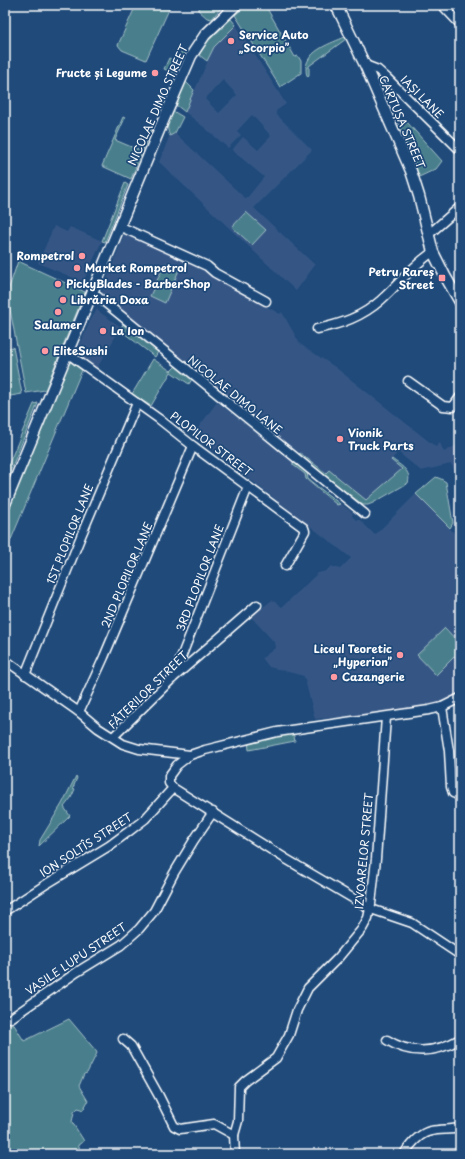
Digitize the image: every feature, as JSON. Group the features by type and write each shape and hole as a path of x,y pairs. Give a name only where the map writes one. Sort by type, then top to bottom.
{"street":[{"name":"NICOLAE DIMO STREET","path":"5,504 167,109 192,56 205,36 236,5"},
{"name":"CARTUȘA STREET","path":"336,5 365,65 411,170 433,252 460,302"},
{"path":"442,5 460,24"},
{"name":"IAȘI LANE","path":"365,65 378,70 387,78 460,150"},
{"path":"428,235 460,207"},
{"path":"119,226 207,266 215,273 266,301"},
{"path":"317,329 343,323 368,310 381,301 417,264 433,252"},
{"name":"NICOLAE DIMO LANE","path":"92,292 365,514"},
{"name":"PLOPILOR STREET","path":"67,354 185,438 193,446 304,528 305,531 285,566"},
{"path":"408,381 443,406 453,407 460,397"},
{"name":"1ST PLOPILOR LANE","path":"26,675 81,536 137,403"},
{"name":"2ND PLOPILOR LANE","path":"79,712 110,644 193,446"},
{"name":"3RD PLOPILOR LANE","path":"173,678 248,487"},
{"name":"FĂTERILOR STREET","path":"190,755 139,749 123,744 113,738 173,678 257,605"},
{"path":"5,660 113,738"},
{"name":"FĂTERILOR STREET","path":"172,787 169,783 169,776 183,759 190,755 236,741 277,732 386,717 442,707 460,698"},
{"path":"442,707 449,751 453,793 460,796"},
{"name":"IZVOARELOR STREET","path":"235,1154 234,1135 238,1121 239,1087 276,1058 289,1035 297,1010 305,993 312,983 338,958 362,929 368,918 371,909 376,859 386,717"},
{"path":"172,787 286,859 371,909 412,923 460,955"},
{"name":"ION SOLTÎS STREET","path":"5,911 50,881 109,846 128,832 145,819 172,787"},
{"name":"VASILE LUPU STREET","path":"11,1018 71,976 121,945 139,929 154,911 174,873 213,812"},
{"path":"124,1039 131,1046 174,1126 180,1129 185,1129 214,1124 234,1135"},
{"path":"387,1040 402,1048 423,1050 440,1049 460,1039"},
{"path":"404,1154 412,1143 428,1132 460,1128"}],"shaded area":[{"path":"236,25 286,104 276,111 276,114 312,150 254,208 315,265 296,291 159,162 170,135 175,133 246,199 264,177 232,150 243,137 258,150 271,136 252,115 237,131 241,135 228,148 185,112 214,47","holes":["223,80 237,95 219,113 205,99"]},
{"path":"54,226 67,232 70,227 102,241 83,282 38,263"},
{"path":"127,234 205,269 208,273 280,314 282,312 300,344 335,367 436,447 440,443 444,452 460,443 460,480 451,464 421,471 398,452 391,460 402,469 366,500 329,470 326,473 223,394 105,297 102,292 124,235"},
{"path":"98,308 98,311 121,327 96,370 75,357 90,321"},
{"path":"217,402 307,472 308,479 353,513 352,516 356,520 360,520 375,535 416,494 460,539 460,693 445,703 397,713 315,719 304,676 269,667 262,658 275,648 274,642 251,617 272,600 282,607 318,573 326,571 331,566 340,569 351,558 193,435"}],"green space":[{"path":"136,5 171,5 146,60 122,50 118,45"},
{"path":"202,5 223,5 212,19 207,18 198,10"},
{"path":"247,5 265,5 295,57 298,56 301,61 301,73 280,87 235,15"},
{"path":"231,19 236,25 214,47 207,61 199,55 206,43"},
{"path":"345,37 346,39 309,66 308,77 306,68 307,62 311,56 321,48"},
{"path":"182,50 186,53 176,72 174,73 164,69 169,58 177,62"},
{"path":"186,82 194,90 185,112 176,105"},
{"path":"173,111 183,117 175,133 170,136 168,126"},
{"path":"123,117 125,118 115,140 141,151 152,128 131,179 102,166"},
{"path":"406,121 442,161 436,169 419,177 399,125"},
{"path":"125,183 128,185 105,242 102,241"},
{"path":"246,212 266,230 252,245 232,227"},
{"path":"18,261 85,292 45,390 26,393 7,294"},
{"path":"165,263 179,270 165,303 150,296"},
{"path":"123,324 158,352 155,357 120,330"},
{"path":"13,347 22,394 5,397 5,349"},
{"path":"153,359 171,371 176,366 192,379 189,384 171,372 151,406 132,394"},
{"path":"69,361 82,370 5,554 5,517"},
{"path":"38,403 5,484 5,473 34,404"},
{"path":"300,453 326,473 329,470 366,500 402,469 391,460 392,459 407,472 409,479 408,483 373,503 363,505 298,455"},
{"path":"293,461 307,472 308,479 340,504 337,505 306,479 305,474 293,465"},
{"path":"436,477 446,482 453,523 450,528 416,494"},
{"path":"445,628 460,644 460,651 436,675 417,655"},
{"path":"293,732 295,741 249,750 248,741"},
{"path":"76,776 77,778 73,788 75,789 71,798 64,807 70,816 39,846 40,840 62,804"},
{"path":"5,1010 24,1041 69,1019 96,1051 97,1053 87,1073 84,1074 79,1086 88,1101 83,1110 78,1108 74,1112 72,1122 84,1141 78,1145 82,1154 5,1154"}],"place":[{"name":"Service Auto „Scorpio”","path":"231,41"},
{"name":"Fructe și Legume","path":"155,73"},
{"name":"Rompetrol","path":"82,256"},
{"name":"Market Rompetrol","path":"77,268"},
{"name":"Petru Rareș Street","path":"442,278"},
{"name":"PickyBlades - BarberShop","path":"58,284"},
{"name":"Librăria Doxa","path":"63,300"},
{"name":"Salamer","path":"58,312"},
{"name":"La Ion","path":"103,331"},
{"name":"EliteSushi","path":"45,351"},
{"name":"Vionik Truck Parts","path":"340,439"},
{"name":"Liceul Teoretic „Hyperion”","path":"400,655"},
{"name":"Cazangerie","path":"334,677"}]}
